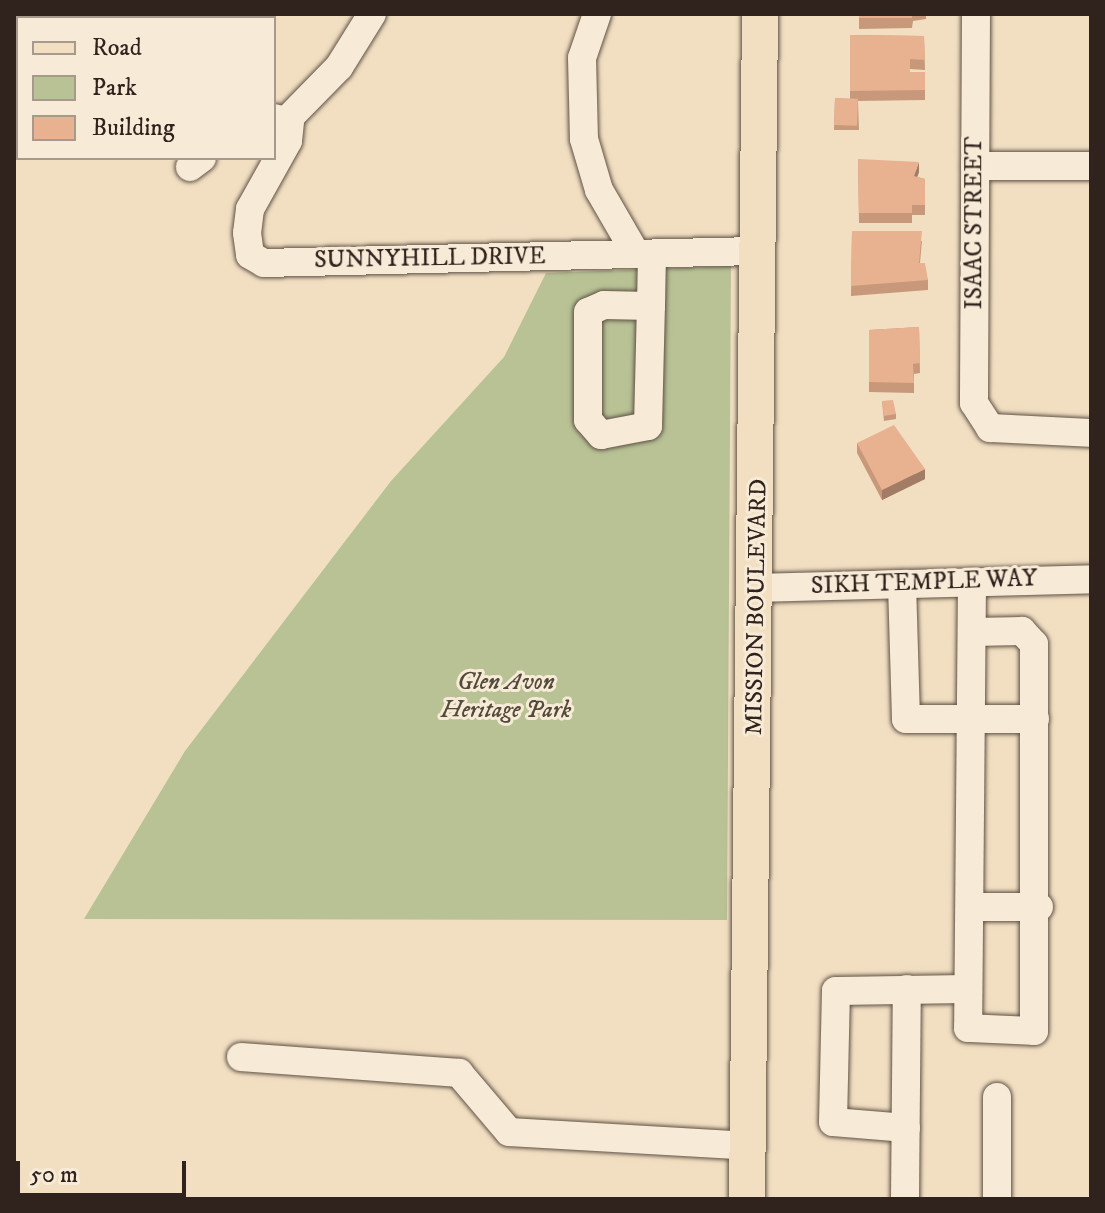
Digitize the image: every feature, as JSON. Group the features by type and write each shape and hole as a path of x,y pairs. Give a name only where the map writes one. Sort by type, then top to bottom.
{"main road":[{"name":"MISSION BOULEVARD","path":"747,1199 758,588 760,14"}],"street":[{"name":"SUNNYHILL DRIVE","path":"372,14 339,67 281,119 288,141 250,209 250,255 264,263 760,251"},
{"path":"597,14 582,58 584,139 599,190 644,254 651,306 648,426 601,435 588,420 588,312 604,305 651,306"},
{"name":"ISAAC STREET","path":"976,14 974,403 990,428 1091,433"},
{"path":"975,166 1091,166"},
{"name":"SIKH TEMPLE WAY","path":"758,588 1091,579"},
{"path":"972,582 968,989 974,1033 1039,1026 1039,907 1030,634 973,632"},
{"path":"902,584 902,714 971,720 1035,719"},
{"path":"970,907 1039,907"},
{"path":"905,1199 907,989"},
{"path":"906,1128 833,1122 836,991 968,989"},
{"path":"241,1057 459,1073 509,1132 750,1146"},
{"path":"997,1097 997,1199"}],"green space":[{"name":"Glen Avon Heritage Park","path":"731,266 727,920 84,919 185,751 391,481 504,357 546,273"}],"building":[{"path":"859,14 912,14 912,18 859,18"},
{"path":"850,35 924,36 925,60 910,59 910,72 925,72 925,90 850,91"},
{"path":"835,98 858,99 857,126 834,125"},
{"path":"858,159 919,162 914,176 925,179 925,205 912,205 912,213 859,213"},
{"path":"852,231 922,231 919,263 925,263 928,280 851,286"},
{"path":"919,327 920,363 913,364 914,383 869,382 869,330"},
{"path":"893,400 896,414 884,416 882,401"},
{"path":"894,425 925,469 882,490 857,443"}]}
